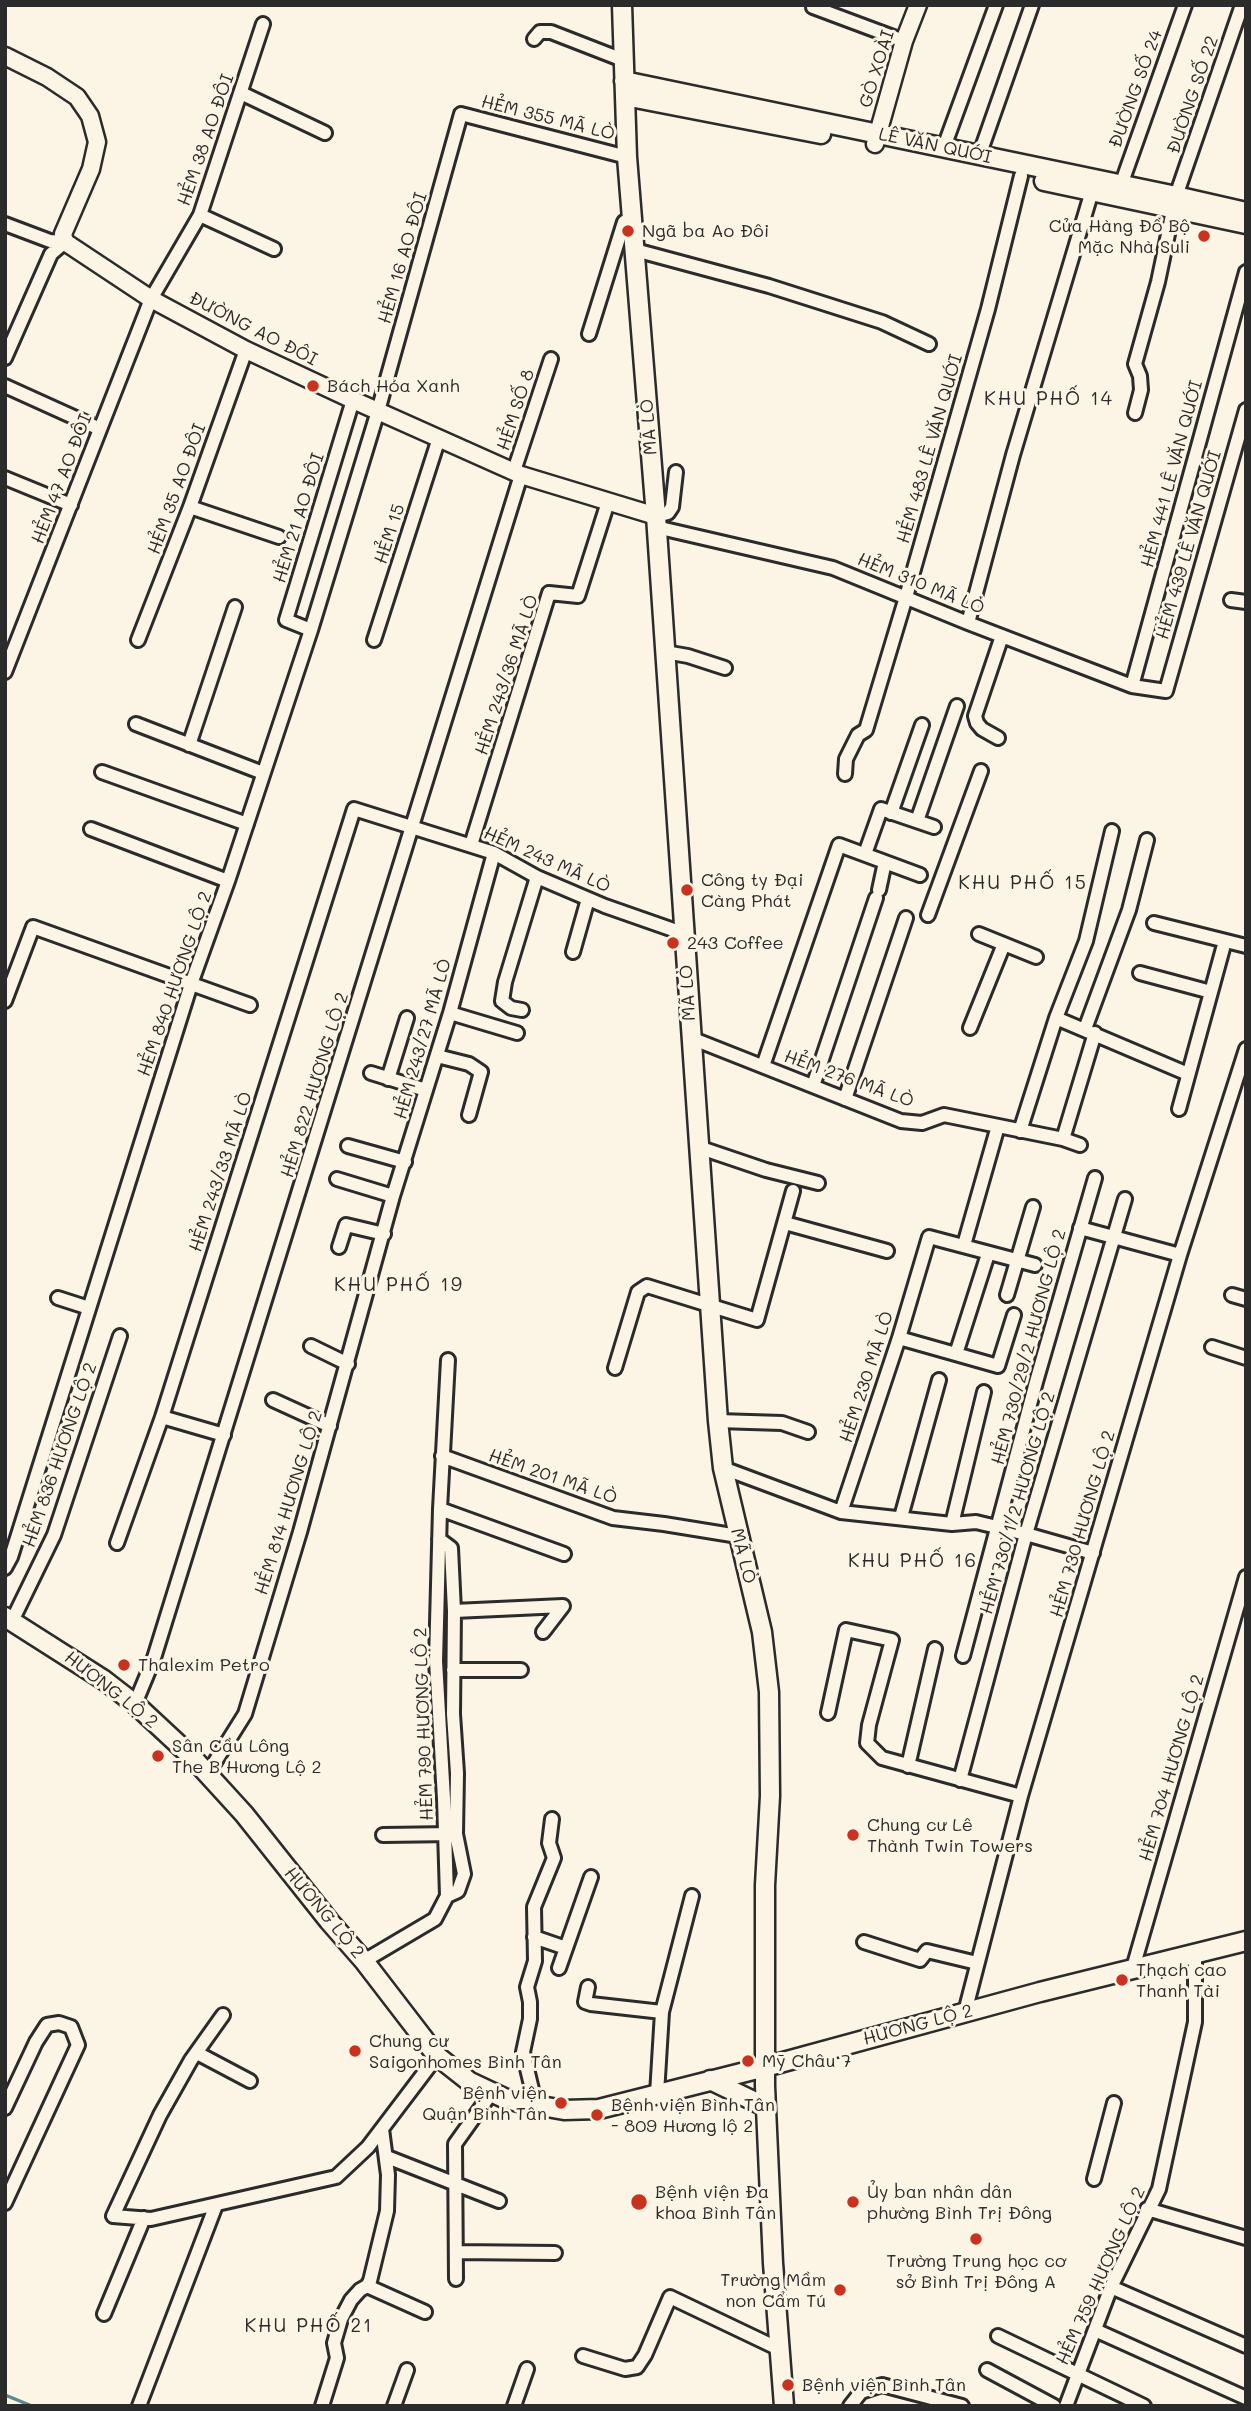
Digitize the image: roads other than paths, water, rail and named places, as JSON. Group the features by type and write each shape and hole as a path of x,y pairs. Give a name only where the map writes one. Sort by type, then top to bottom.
{"main road":[{"name":"MÃ LÒ","path":"622,5 627,157 656,521 718,1421 723,1468 762,1632 769,1692 765,2067 784,2406"},
{"name":"LÊ VĂN QUỚI","path":"625,89 876,139 1092,191 1246,212"},
{"name":"LÊ VĂN QUỚI","path":"876,139 944,147 1121,185 1246,224"},
{"name":"HƯƠNG LỘ 2","path":"9,1619 80,1663 135,1704 208,1773 364,1961 438,2056 470,2082 536,2106 564,2110 599,2109 1133,1968 1246,1941"},
{"path":"710,2080 766,2107"}],"street":[{"name":"GÒ XOÀI","path":"876,139 904,41 918,5"},
{"path":"944,147 996,5"},
{"path":"979,156 1032,5"},
{"name":"ĐƯỜNG SỐ 24","path":"1121,185 1185,5"},
{"name":"ĐƯỜNG SỐ 22","path":"1135,413 1140,376 1135,364 1158,282 1175,203 1242,5"},
{"path":"813,6 904,41"},
{"name":"HẺM 38 AO ĐÔI","path":"151,299 200,215 263,24"},
{"path":"534,39 540,32 551,32 624,60"},
{"path":"7,61 47,77 77,97 90,116 96,142 91,169 63,234 65,242"},
{"path":"241,93 325,132"},
{"name":"HẺM 355 MÃ LÒ","path":"461,114 627,157"},
{"name":"HẺM 16 AO ĐÔI","path":"377,411 461,114"},
{"name":"HẺM 483 LÊ VĂN QUỚI","path":"845,774 846,759 858,734 866,730 906,597 988,309 1021,176"},
{"path":"968,623 1013,455 1092,191"},
{"path":"200,215 274,249"},
{"path":"589,334 624,222 632,216"},
{"path":"5,224 50,240 65,242"},
{"path":"5,358 51,254 65,242"},
{"name":"ĐƯỜNG AO ĐÔI","path":"65,242 151,299 246,350 518,473 608,502 656,521"},
{"path":"635,250 769,286 882,322 929,344"},
{"name":"HẺM 441 LÊ VĂN QUỚI","path":"1132,686 1246,272"},
{"name":"HẺM 47 AO ĐÔI","path":"5,672 151,299"},
{"name":"HẺM 35 AO ĐÔI","path":"138,640 190,507 246,350"},
{"name":"HẺM SỐ 8","path":"518,473 551,359"},
{"path":"5,386 100,429"},
{"name":"HẺM 21 AO ĐÔI","path":"311,629 286,620 353,400"},
{"name":"HẺM 439 LÊ VĂN QUỚI","path":"1166,691 1246,410"},
{"name":"HẺM 840 HƯƠNG LỘ 2","path":"5,1568 191,984 311,629 377,411"},
{"name":"HẺM 15","path":"374,640 439,438"},
{"path":"656,521 672,507 676,472"},
{"name":"HẺM 822 HƯƠNG LỘ 2","path":"135,1704 154,1658 379,937 518,473"},
{"path":"5,478 71,505"},
{"name":"HẺM 243/36 MÃ LÒ","path":"471,845 549,593 578,596 608,502"},
{"path":"190,507 279,537"},
{"name":"HẺM 310 MÃ LÒ","path":"656,521 833,568 1132,686 1166,691"},
{"path":"1231,600 1246,602"},
{"path":"189,745 236,607"},
{"path":"998,738 982,729 976,723 975,716 1002,636"},
{"path":"665,652 725,668"},
{"path":"917,821 957,706"},
{"path":"136,724 263,774"},
{"path":"891,813 922,725"},
{"path":"928,915 981,771"},
{"path":"102,772 247,824"},
{"name":"HẺM 243 MÃ LÒ","path":"354,809 494,853 537,877 588,899 685,934"},
{"name":"HẺM 243/33 MÃ LÒ","path":"117,1543 162,1417 354,809"},
{"path":"865,854 881,809 934,827"},
{"path":"91,829 228,881"},
{"path":"1020,1131 1056,1018 1086,941 1112,831"},
{"path":"1063,1139 1090,1031 1129,910 1147,840"},
{"path":"763,1066 839,845 920,875"},
{"name":"HẺM 243/27 MÃ LÒ","path":"384,1234 393,1196 450,1013 494,853"},
{"path":"813,1086 878,894 885,862"},
{"path":"522,1010 502,1001 505,982 537,877"},
{"path":"573,952 588,899"},
{"path":"845,1099 906,918"},
{"path":"1154,923 1246,946"},
{"path":"5,1001 33,927 250,1005"},
{"path":"979,934 1036,957"},
{"path":"1179,1109 1225,941"},
{"path":"970,1028 1004,944"},
{"path":"1140,973 1210,992"},
{"path":"450,1013 517,1034"},
{"path":"388,1079 407,1018"},
{"path":"1056,1018 1188,1074"},
{"name":"HẺM 276 MÃ LÒ","path":"691,1038 901,1121 922,1123 944,1115 1063,1139 1080,1145"},
{"name":"HẺM 730 HƯƠNG LỘ 2","path":"965,2012 1021,1796 1180,1255 1246,1049"},
{"path":"437,1056 469,1064 481,1072 469,1115"},
{"path":"371,1073 426,1090"},
{"path":"964,1245 998,1126"},
{"path":"348,1146 405,1162"},
{"path":"698,1147 766,1170 818,1183"},
{"name":"HẺM 730/29/2 HƯƠNG LỘ 2","path":"963,1656 1036,1382 1095,1178"},
{"path":"337,1180 393,1196"},
{"path":"615,1368 638,1292 647,1286 757,1320 793,1191"},
{"name":"HẺM 730/1/2 HƯƠNG LỘ 2","path":"960,1780 1026,1534 1125,1199"},
{"path":"1007,1296 1033,1207"},
{"path":"785,1223 887,1251"},
{"path":"339,1247 346,1226 384,1234"},
{"path":"1080,1228 1180,1255"},
{"name":"HẺM 814 HƯƠNG LỘ 2","path":"208,1773 245,1714 384,1234"},
{"name":"HẺM 230 MÃ LÒ","path":"841,1512 899,1338 929,1237 1035,1265"},
{"path":"956,1354 988,1254"},
{"path":"1232,1295 1246,1299"},
{"path":"58,1298 89,1308"},
{"path":"899,1338 998,1366 1014,1315"},
{"name":"HẺM 836 HƯƠNG LỘ 2","path":"9,1619 54,1535 120,1336"},
{"path":"311,1346 348,1364"},
{"path":"1212,1347 1246,1357"},
{"name":"HẺM 790 HƯƠNG LỘ 2","path":"364,1961 435,1919 447,1896 451,1834 436,1661 442,1456 448,1360"},
{"path":"901,1517 939,1380"},
{"path":"952,1524 984,1392"},
{"path":"273,1400 330,1426"},
{"path":"162,1417 224,1435"},
{"path":"718,1421 782,1423 808,1432"},
{"name":"HẺM 201 MÃ LÒ","path":"442,1456 613,1518 738,1536"},
{"path":"723,1468 841,1512 952,1524 976,1522 1093,1553"},
{"path":"440,1509 564,1554"},
{"path":"383,1835 451,1834 457,1773 453,1714 454,1611 451,1548 439,1539"},
{"name":"HẺM 704 HƯƠNG LỘ 2","path":"1133,1968 1246,1577"},
{"path":"454,1611 563,1606 543,1632"},
{"path":"828,1713 846,1630 892,1640 869,1725 867,1743 882,1758 1021,1796"},
{"path":"908,1766 935,1649"},
{"path":"453,1670 521,1670"},
{"path":"536,2106 523,2052 530,2019 527,1987 535,1961 534,1908 554,1858 549,1843 552,1819"},
{"path":"559,1968 591,1877"},
{"path":"657,2094 662,2012 692,1896"},
{"path":"534,1937 566,1948"},
{"path":"863,1942 920,1960 927,1951 977,1963"},
{"name":"HẺM 759 HƯƠNG LỘ 2","path":"1066,2406 1111,2287 1158,2189 1195,2022 1195,1954"},
{"path":"588,1987 585,2001 591,2004 662,2012"},
{"path":"223,2015 160,2115 113,2216 151,2219 336,2177 368,2147 438,2056"},
{"path":"5,2108 36,2042 47,2025 59,2023 71,2027 78,2045 5,2203"},
{"path":"197,2053 250,2081"},
{"path":"456,2279 455,2144 492,2092"},
{"path":"1094,2179 1114,2103"},
{"path":"322,2406 337,2358 334,2343 341,2319 351,2300 367,2286 387,2211 387,2157 382,2129"},
{"path":"387,2157 499,2201"},
{"path":"139,2406 216,2205"},
{"path":"1147,2209 1246,2238"},
{"path":"104,2314 144,2218"},
{"path":"456,2252 555,2253"},
{"path":"367,2286 425,2312"},
{"path":"1111,2287 1246,2346"},
{"path":"583,2356 625,2369 640,2365 670,2297 779,2349"},
{"path":"1095,2330 1246,2399"},
{"path":"998,2336 1144,2406"},
{"path":"514,2406 527,2369"},
{"path":"394,2406 407,2370"},
{"path":"987,2370 1054,2406"},
{"path":"850,2406 861,2392 882,2385 962,2406"}],"waterway":[{"path":"5,2395 32,2406"}],"place":[{"name":"Ngã ba Ao Đôi","path":"628,231"},
{"name":"Cửa Hàng Đồ Bộ Mặc Nhà Suli","path":"1204,236"},
{"name":"Bách Hóa Xanh","path":"313,386"},
{"name":"Công ty Đại Càng Phát","path":"687,890"},
{"name":"243 Coffee","path":"673,943"},
{"name":"Thalexim Petro","path":"124,1665"},
{"name":"Sân Cầu Lông The B Hương Lộ 2","path":"158,1756"},
{"name":"Chung cư Lê Thành Twin Towers","path":"853,1835"},
{"name":"Thạch cao Thanh Tài","path":"1122,1980"},
{"name":"Chung cư Saigonhomes Bình Tân","path":"355,2051"},
{"name":"Mỹ Châu 7","path":"748,2061"},
{"name":"Bệnh viện Quận Bình Tân","path":"561,2103"},
{"name":"Bệnh viện Bình Tân - 809 Hương lộ 2","path":"597,2115"},
{"name":"Bệnh viện Đa khoa Bình Tân","path":"639,2202"},
{"name":"Ủy ban nhân dân phường Bình Trị Đông","path":"853,2202"},
{"name":"Trường Trung học cơ sở Bình Trị Đông A","path":"976,2239"},
{"name":"Trường Mầm non Cẩm Tú","path":"840,2290"},
{"name":"Bệnh viện Bình Tân","path":"788,2385"}],"district":[{"name":"KHU PHỐ 14","path":"1049,399"},
{"name":"KHU PHỐ 15","path":"1023,883"},
{"name":"KHU PHỐ 19","path":"399,1285"},
{"name":"KHU PHỐ 16","path":"913,1561"},
{"name":"KHU PHỐ 21","path":"309,2326"}]}
